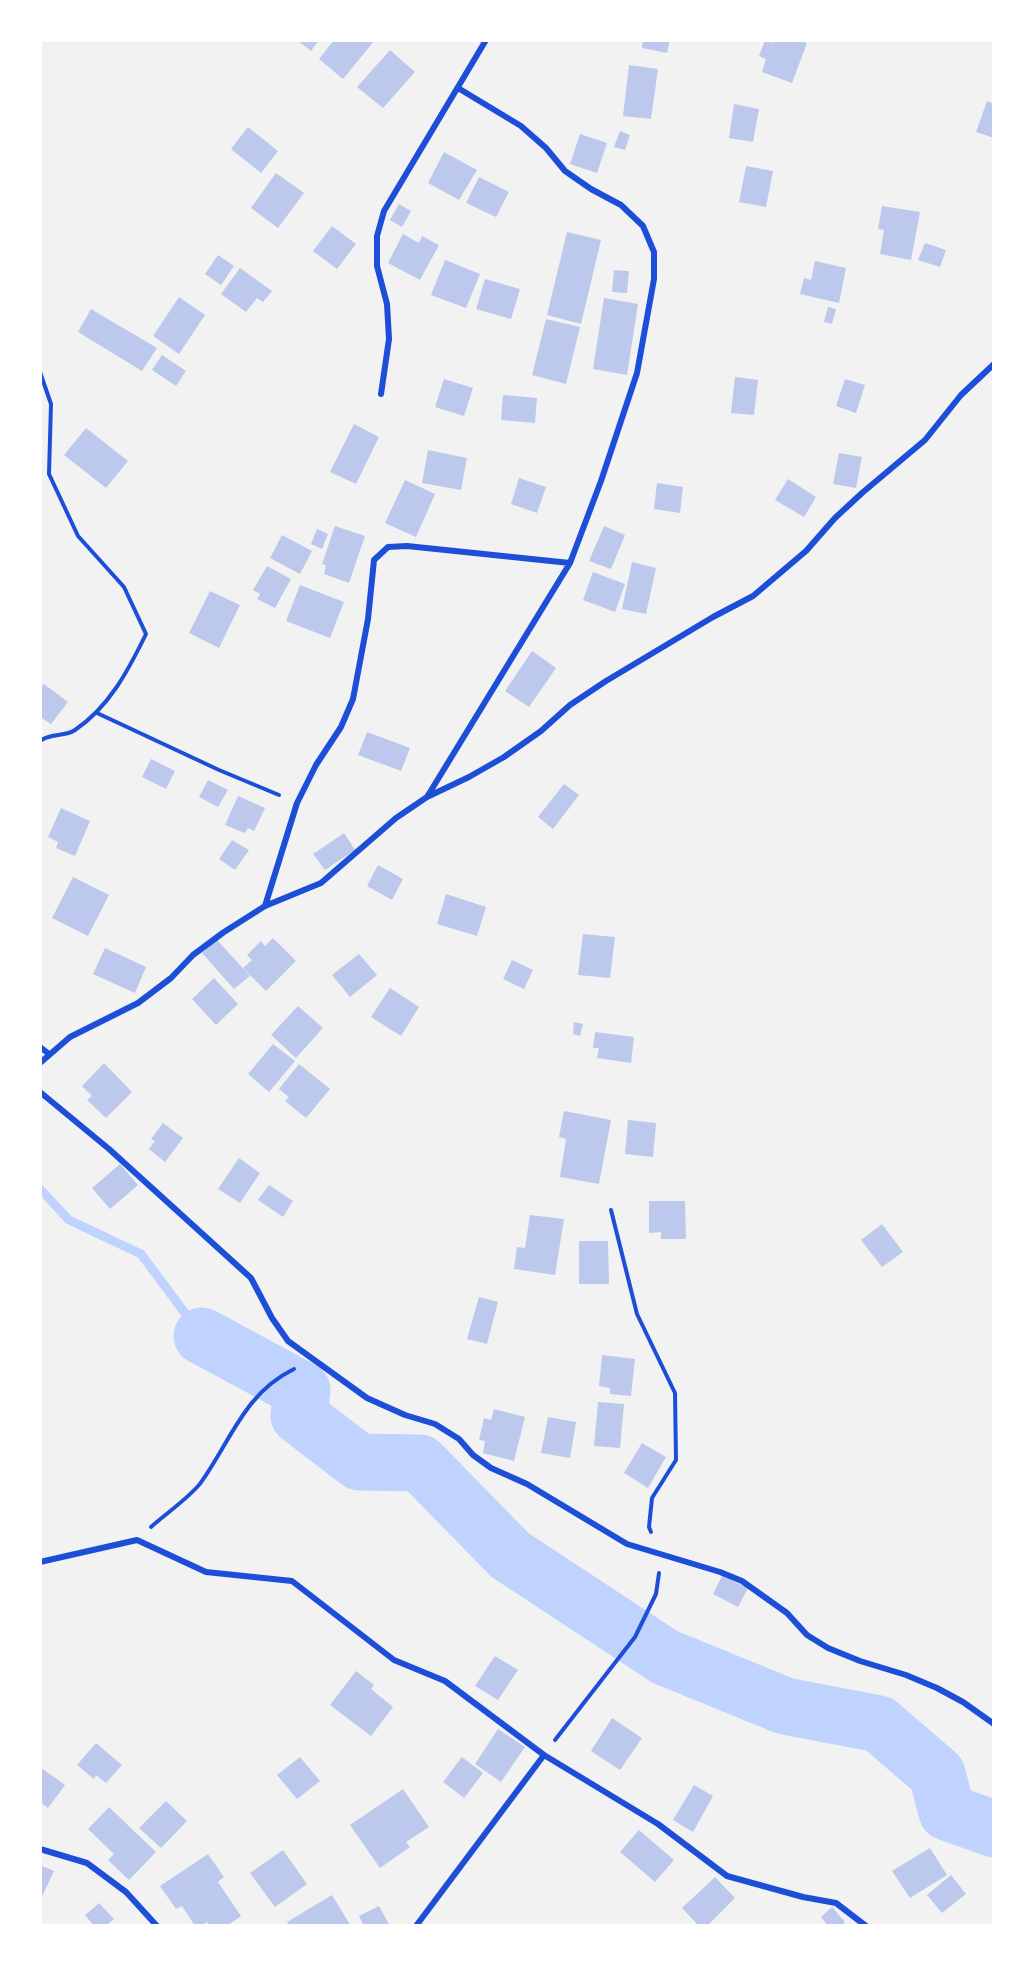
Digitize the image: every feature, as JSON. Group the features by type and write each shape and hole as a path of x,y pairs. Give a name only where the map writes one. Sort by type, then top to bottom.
{"street":[{"path":"381,394 390,339 387,304 377,266 377,236 384,211 486,40"},
{"path":"427,797 570,563 601,481 637,373 654,279 654,252 644,226 621,205 591,189 566,171 546,148 521,126 458,88"},
{"path":"40,1064 70,1037 138,1003 224,932 265,906 321,883 396,818 427,797 504,757 541,731 570,705 606,681 713,617 753,596 806,551 835,518 862,493 925,440 961,396 993,364"},
{"path":"265,906 297,803 316,765 341,727 353,699 368,619 374,560 388,547 407,546 570,563"},
{"path":"40,1047 49,1054"},
{"path":"40,1092 109,1149 251,1278 272,1318 288,1341 367,1398 405,1415 435,1424 459,1439 473,1455 491,1468 527,1484 627,1544 720,1572 742,1581 787,1613 807,1635 828,1648 938,1688 963,1702 993,1724"},
{"path":"40,1562 137,1540 206,1572 292,1581 394,1660 445,1681 544,1755 658,1824 727,1876 803,1897 836,1903 866,1926"},
{"path":"416,1926 544,1755"},
{"path":"40,1849 87,1863 126,1892 157,1926"}],"path":[{"path":"40,372 51,404 49,474 78,536 124,587 146,634 126,676 97,712 72,732 45,737 40,741"},
{"path":"97,712 219,770 297,803"},
{"path":"544,1755 635,1637 656,1594 661,1555 649,1527 652,1498 676,1460 675,1393 637,1314 611,1210"},
{"path":"137,1540 201,1483 251,1401 278,1377 312,1360"}],"building":[{"path":"297,40 319,40 311,51"},
{"path":"334,40 375,40 343,79 319,59"},
{"path":"643,40 670,40 667,53 642,48"},
{"path":"765,40 772,43 773,40 799,40 807,43 792,83 762,72 766,59 759,56"},
{"path":"390,50 415,72 383,108 357,87"},
{"path":"629,65 658,69 651,119 623,116"},
{"path":"987,101 994,104 994,138 976,132"},
{"path":"734,104 759,109 753,142 729,138"},
{"path":"248,127 278,151 261,173 231,149"},
{"path":"620,131 630,135 625,150 614,147"},
{"path":"580,134 607,143 597,173 570,164"},
{"path":"444,152 477,170 459,200 428,183"},
{"path":"746,166 773,171 766,207 739,202"},
{"path":"276,173 304,193 278,228 251,208"},
{"path":"479,177 509,192 496,217 466,203"},
{"path":"399,204 411,211 402,227 390,220"},
{"path":"882,206 920,212 911,260 880,254 884,230 878,229"},
{"path":"332,226 356,244 337,269 313,251"},
{"path":"567,232 601,240 581,324 547,315"},
{"path":"403,234 419,243 422,236 439,245 420,280 388,263"},
{"path":"925,243 946,250 940,267 918,260"},
{"path":"218,255 234,266 221,285 205,274"},
{"path":"445,260 480,274 466,308 431,295"},
{"path":"815,261 846,268 839,303 800,294 804,278 811,280"},
{"path":"240,268 272,291 263,302 257,298 246,312 221,294"},
{"path":"614,270 629,271 627,293 612,292"},
{"path":"485,279 520,289 511,319 476,309"},
{"path":"179,297 205,315 179,354 153,336"},
{"path":"604,298 638,304 627,375 593,369"},
{"path":"828,307 836,309 832,324 824,322"},
{"path":"91,309 157,348 142,371 78,332"},
{"path":"546,319 580,327 566,384 532,375"},
{"path":"162,355 186,371 176,386 152,370"},
{"path":"735,377 758,380 754,415 731,413"},
{"path":"444,379 473,388 464,416 435,407"},
{"path":"845,379 865,385 856,413 836,406"},
{"path":"503,395 537,398 535,423 501,420"},
{"path":"354,424 379,437 356,484 330,472"},
{"path":"86,428 128,461 106,488 64,455"},
{"path":"428,450 467,458 461,490 422,483"},
{"path":"839,453 862,457 856,488 833,484"},
{"path":"519,478 546,487 537,513 511,504"},
{"path":"788,479 816,497 804,517 775,500"},
{"path":"405,480 435,494 416,537 385,523"},
{"path":"657,483 683,487 680,513 654,509"},
{"path":"335,526 365,536 349,583 324,574 326,565 322,564"},
{"path":"604,526 625,535 611,569 589,561"},
{"path":"317,529 328,534 322,549 311,544"},
{"path":"282,535 312,551 300,574 270,558"},
{"path":"632,562 656,568 646,614 622,609"},
{"path":"267,566 291,579 275,608 257,599 260,594 253,590"},
{"path":"593,572 625,584 615,612 583,600"},
{"path":"300,585 344,602 330,638 286,621"},
{"path":"210,591 240,605 219,648 189,633"},
{"path":"532,651 556,668 529,707 505,691"},
{"path":"44,684 68,702 51,724 40,717 40,688"},
{"path":"367,732 410,748 401,771 358,755"},
{"path":"151,759 175,771 166,789 142,777"},
{"path":"208,780 228,790 218,807 199,797"},
{"path":"564,784 579,795 553,829 538,817"},
{"path":"238,796 265,808 254,831 248,828 245,833 225,825"},
{"path":"61,808 90,821 75,856 56,848 58,842 48,837"},
{"path":"344,833 355,850 325,870 313,854"},
{"path":"232,840 249,850 235,870 219,859"},
{"path":"378,865 403,879 392,900 367,886"},
{"path":"73,877 109,895 88,936 52,918"},
{"path":"446,894 486,907 477,936 437,924"},
{"path":"583,934 615,937 610,978 578,975"},
{"path":"273,938 296,961 266,991 243,968 252,960 247,955 261,941 265,946"},
{"path":"217,940 250,976 234,989 202,953"},
{"path":"105,948 146,967 135,993 93,974"},
{"path":"359,954 377,975 350,997 332,975"},
{"path":"512,960 533,970 524,989 503,979"},
{"path":"214,978 238,1004 216,1025 192,999"},
{"path":"390,988 419,1007 401,1036 371,1017"},
{"path":"298,1006 323,1028 296,1058 271,1035"},
{"path":"574,1022 583,1024 580,1036 573,1034"},
{"path":"595,1032 634,1037 631,1063 597,1058 599,1048 593,1048"},
{"path":"273,1044 295,1061 269,1092 248,1074"},
{"path":"104,1063 132,1092 106,1118 87,1100 92,1096 82,1086"},
{"path":"299,1064 330,1089 306,1118 285,1101 289,1097 279,1089"},
{"path":"564,1111 611,1120 599,1184 560,1177 566,1139 559,1137"},
{"path":"628,1120 656,1123 653,1157 625,1154"},
{"path":"163,1123 183,1138 165,1162 149,1149 155,1141 151,1139"},
{"path":"239,1158 260,1173 240,1203 218,1189"},
{"path":"120,1164 138,1185 110,1209 92,1188"},
{"path":"269,1185 293,1201 283,1217 258,1200"},
{"path":"649,1201 685,1201 686,1239 661,1239 661,1232 649,1233"},
{"path":"530,1215 564,1219 555,1275 514,1269 517,1247 525,1248"},
{"path":"882,1224 903,1252 882,1267 861,1240"},
{"path":"579,1241 608,1241 609,1284 579,1284"},
{"path":"479,1297 498,1302 487,1344 467,1339"},
{"path":"602,1355 635,1359 631,1396 610,1394 610,1388 599,1386"},
{"path":"598,1402 624,1404 620,1448 594,1446"},
{"path":"494,1409 525,1417 514,1461 483,1453 485,1441 479,1440 484,1418 491,1420"},
{"path":"548,1417 576,1422 570,1458 541,1453"},
{"path":"642,1443 666,1457 648,1488 624,1473"},
{"path":"722,1576 748,1588 738,1607 713,1594"},
{"path":"495,1656 518,1670 498,1700 475,1686"},
{"path":"356,1671 374,1685 371,1689 393,1707 371,1736 330,1705"},
{"path":"612,1718 642,1738 620,1770 591,1751"},
{"path":"498,1729 525,1747 501,1782 475,1764"},
{"path":"96,1743 122,1765 106,1783 96,1775 94,1779 77,1765"},
{"path":"300,1757 320,1781 297,1799 277,1775"},
{"path":"462,1757 483,1773 464,1798 443,1782"},
{"path":"40,1767 65,1785 48,1808 40,1802"},
{"path":"694,1785 713,1796 693,1832 673,1820"},
{"path":"403,1789 429,1827 406,1842 410,1847 380,1868 350,1825"},
{"path":"166,1801 187,1821 161,1848 139,1828"},
{"path":"109,1807 156,1852 129,1880 108,1860 114,1854 88,1829"},
{"path":"639,1830 674,1860 655,1882 620,1852"},
{"path":"930,1848 947,1875 910,1898 892,1871"},
{"path":"283,1850 307,1884 275,1907 250,1873"},
{"path":"208,1854 224,1877 218,1882 241,1916 227,1926 209,1926 207,1922 201,1926 195,1926 182,1906 176,1909 160,1886"},
{"path":"40,1865 54,1871 40,1901"},
{"path":"951,1875 966,1894 942,1913 927,1895"},
{"path":"715,1877 735,1898 707,1926 699,1926 682,1908"},
{"path":"332,1895 351,1926 289,1926 287,1922"},
{"path":"99,1903 114,1919 106,1926 94,1926 85,1915"},
{"path":"379,1906 390,1926 364,1926 359,1916"},
{"path":"832,1907 845,1922 842,1926 828,1926 821,1917"}],"waterway":[{"path":"40,1189 69,1220 141,1254 202,1336"},
{"path":"202,1336 302,1390 299,1416 359,1462 420,1463 510,1555 665,1657 785,1706 879,1724 937,1774 947,1812 994,1829"}]}
